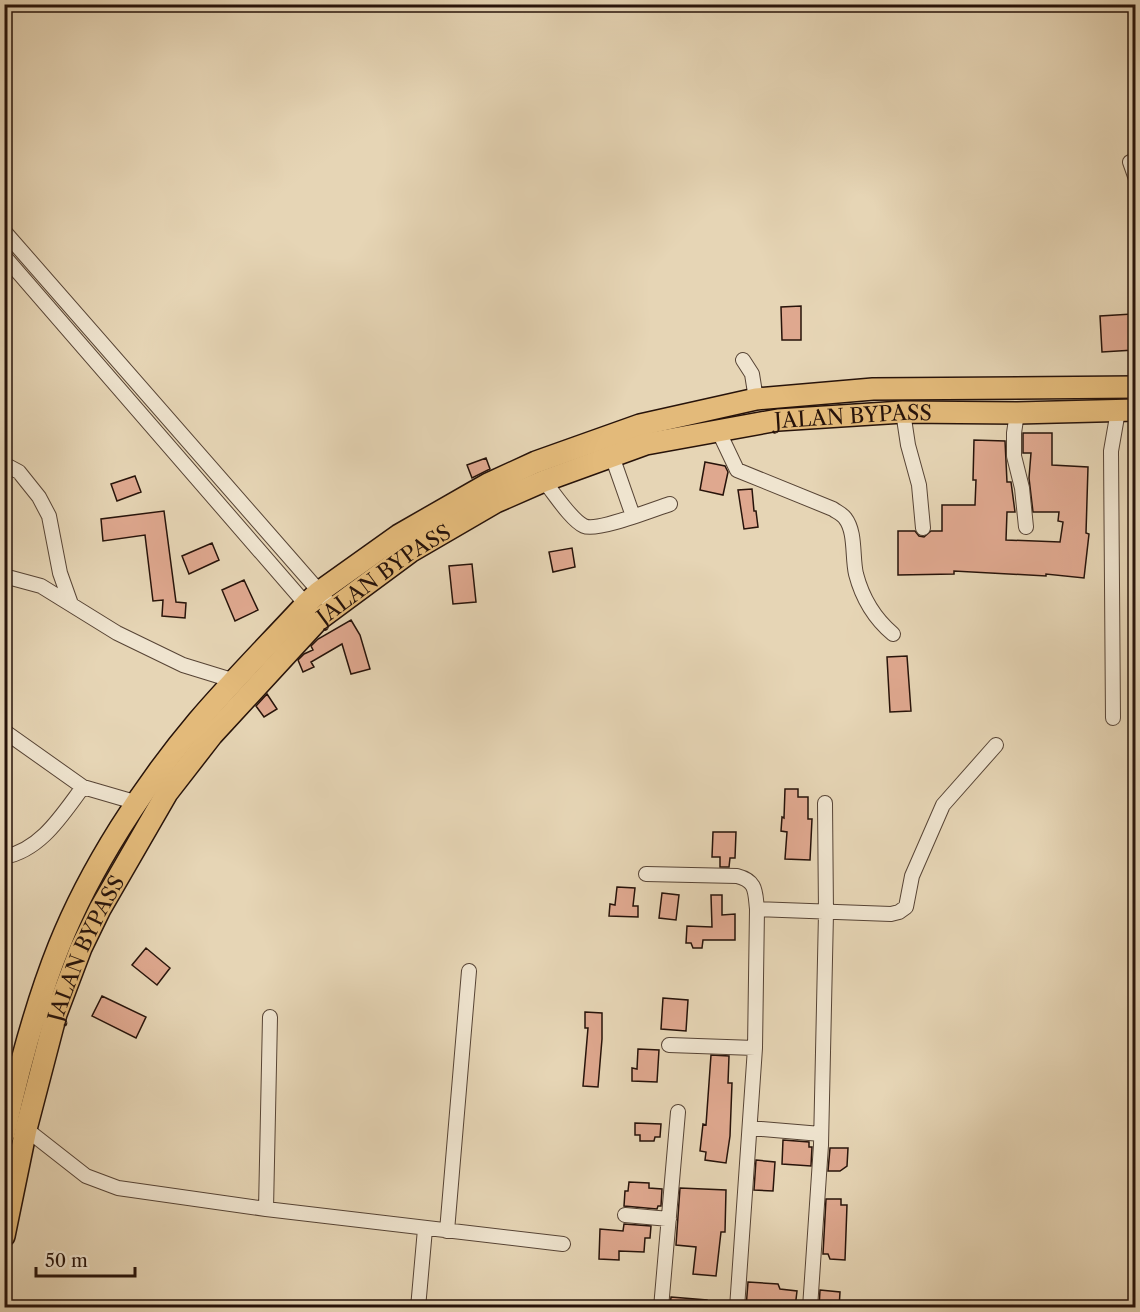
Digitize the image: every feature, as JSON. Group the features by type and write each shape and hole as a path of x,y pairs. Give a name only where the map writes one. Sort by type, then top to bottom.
{"highway":[{"name":"JALAN BYPASS","path":"4,1134 37,1009 59,946 82,896 151,782 198,722 235,681 399,535 488,484 536,462 640,425 756,399 873,389 1136,387"},
{"name":"JALAN BYPASS","path":"4,1236 26,1129 56,1014 81,948 100,909 167,793 212,735 320,606 496,502 544,481 646,444 778,420 903,412 1017,413 1127,410"}],"street":[{"path":"1130,162 1136,179"},
{"path":"4,231 320,606"},
{"path":"4,256 320,606"},
{"path":"743,360 752,374 756,399"},
{"path":"1113,718 1111,451 1127,410"},
{"path":"903,412 908,445 919,485 923,528"},
{"path":"1017,413 1014,456 1022,488 1026,527"},
{"path":"718,430 737,470 833,509 845,518 850,530 856,573 862,592 881,624 893,634"},
{"path":"612,456 633,516"},
{"path":"4,464 19,472 39,497 49,516 60,573 71,604"},
{"path":"544,481 578,522 586,527 594,528 670,504"},
{"path":"4,576 41,586 117,633 183,665 235,681"},
{"path":"4,731 83,788 138,803"},
{"path":"757,909 826,913 891,914 899,912 906,907 912,876 943,805 996,745"},
{"path":"4,857 14,855 48,834 83,788"},
{"path":"810,1308 821,1134 826,913 825,803"},
{"path":"646,874 737,876 746,878 754,889 757,909 755,1048 737,1308"},
{"path":"447,1231 469,971"},
{"path":"266,1209 270,1017"},
{"path":"669,1045 755,1048"},
{"path":"661,1308 678,1112"},
{"path":"750,1128 821,1134"},
{"path":"26,1129 86,1176 118,1188 425,1229 564,1244"},
{"path":"625,1215 669,1220"},
{"path":"418,1308 425,1229"}],"building":[{"path":"801,306 801,340 782,340 781,307"},
{"path":"1132,314 1134,350 1102,352 1100,316"},
{"path":"1023,433 1052,433 1052,465 1088,467 1086,533 1089,534 1084,578 1046,574 1046,576 954,571 954,574 898,575 898,531 915,531 919,536 924,537 931,531 942,531 942,505 975,505 974,440 1005,441 1007,482 1011,482 1015,512 1007,512 1006,540 1060,542 1063,522 1058,521 1059,512 1033,512 1029,478 1031,453 1023,453"},
{"path":"486,458 490,469 472,478 467,465"},
{"path":"705,462 725,466 728,472 723,495 700,490"},
{"path":"135,476 141,492 117,501 111,484"},
{"path":"752,489 758,527 744,529 738,490"},
{"path":"164,511 176,602 186,603 185,618 162,616 163,600 153,601 145,535 103,541 101,519"},
{"path":"212,543 219,560 189,574 182,556"},
{"path":"572,548 575,567 553,572 549,552"},
{"path":"472,564 476,602 453,604 449,566"},
{"path":"244,580 258,610 235,621 222,590"},
{"path":"351,620 360,635 370,669 351,674 342,644 311,662 314,667 303,672 298,660 313,650 311,646 318,639"},
{"path":"907,656 911,711 890,712 887,657"},
{"path":"267,694 277,709 264,717 256,706"},
{"path":"785,789 798,789 798,797 808,797 808,819 812,819 810,860 785,859 787,832 781,831"},
{"path":"713,832 736,832 735,858 730,858 729,867 720,867 720,857 712,857"},
{"path":"617,887 635,888 633,906 638,906 638,917 609,916 610,904 615,905"},
{"path":"662,893 679,895 676,920 659,918"},
{"path":"711,895 722,895 722,915 735,914 735,940 703,940 702,948 693,948 691,943 686,943 687,926 712,927"},
{"path":"146,948 170,968 157,985 132,965"},
{"path":"102,996 146,1017 136,1038 92,1016"},
{"path":"663,998 688,1000 686,1031 661,1029"},
{"path":"585,1012 602,1013 598,1087 583,1086 588,1028 585,1028"},
{"path":"638,1049 659,1050 657,1082 632,1081 632,1068 637,1069"},
{"path":"711,1055 729,1056 728,1083 732,1083 730,1136 726,1163 705,1160 706,1152 700,1151 703,1124 706,1125"},
{"path":"635,1123 661,1124 660,1137 655,1137 654,1141 640,1141 640,1135 635,1135"},
{"path":"783,1140 809,1142 809,1147 812,1147 811,1166 782,1164"},
{"path":"830,1148 848,1148 847,1166 840,1171 828,1171"},
{"path":"756,1160 775,1162 773,1191 754,1190"},
{"path":"629,1182 649,1183 649,1188 662,1189 661,1206 657,1209 624,1206 625,1191 628,1191"},
{"path":"680,1188 726,1190 725,1232 721,1232 716,1276 693,1274 696,1247 676,1245"},
{"path":"826,1199 841,1199 841,1205 847,1205 845,1260 830,1259 828,1254 823,1254"},
{"path":"624,1224 651,1226 650,1238 645,1238 644,1252 619,1251 619,1260 599,1259 600,1229 623,1231"},
{"path":"748,1282 778,1284 780,1289 797,1291 795,1308 746,1308"},
{"path":"820,1290 840,1292 839,1308 819,1308"},
{"path":"671,1297 707,1300 707,1308 670,1308"}]}
